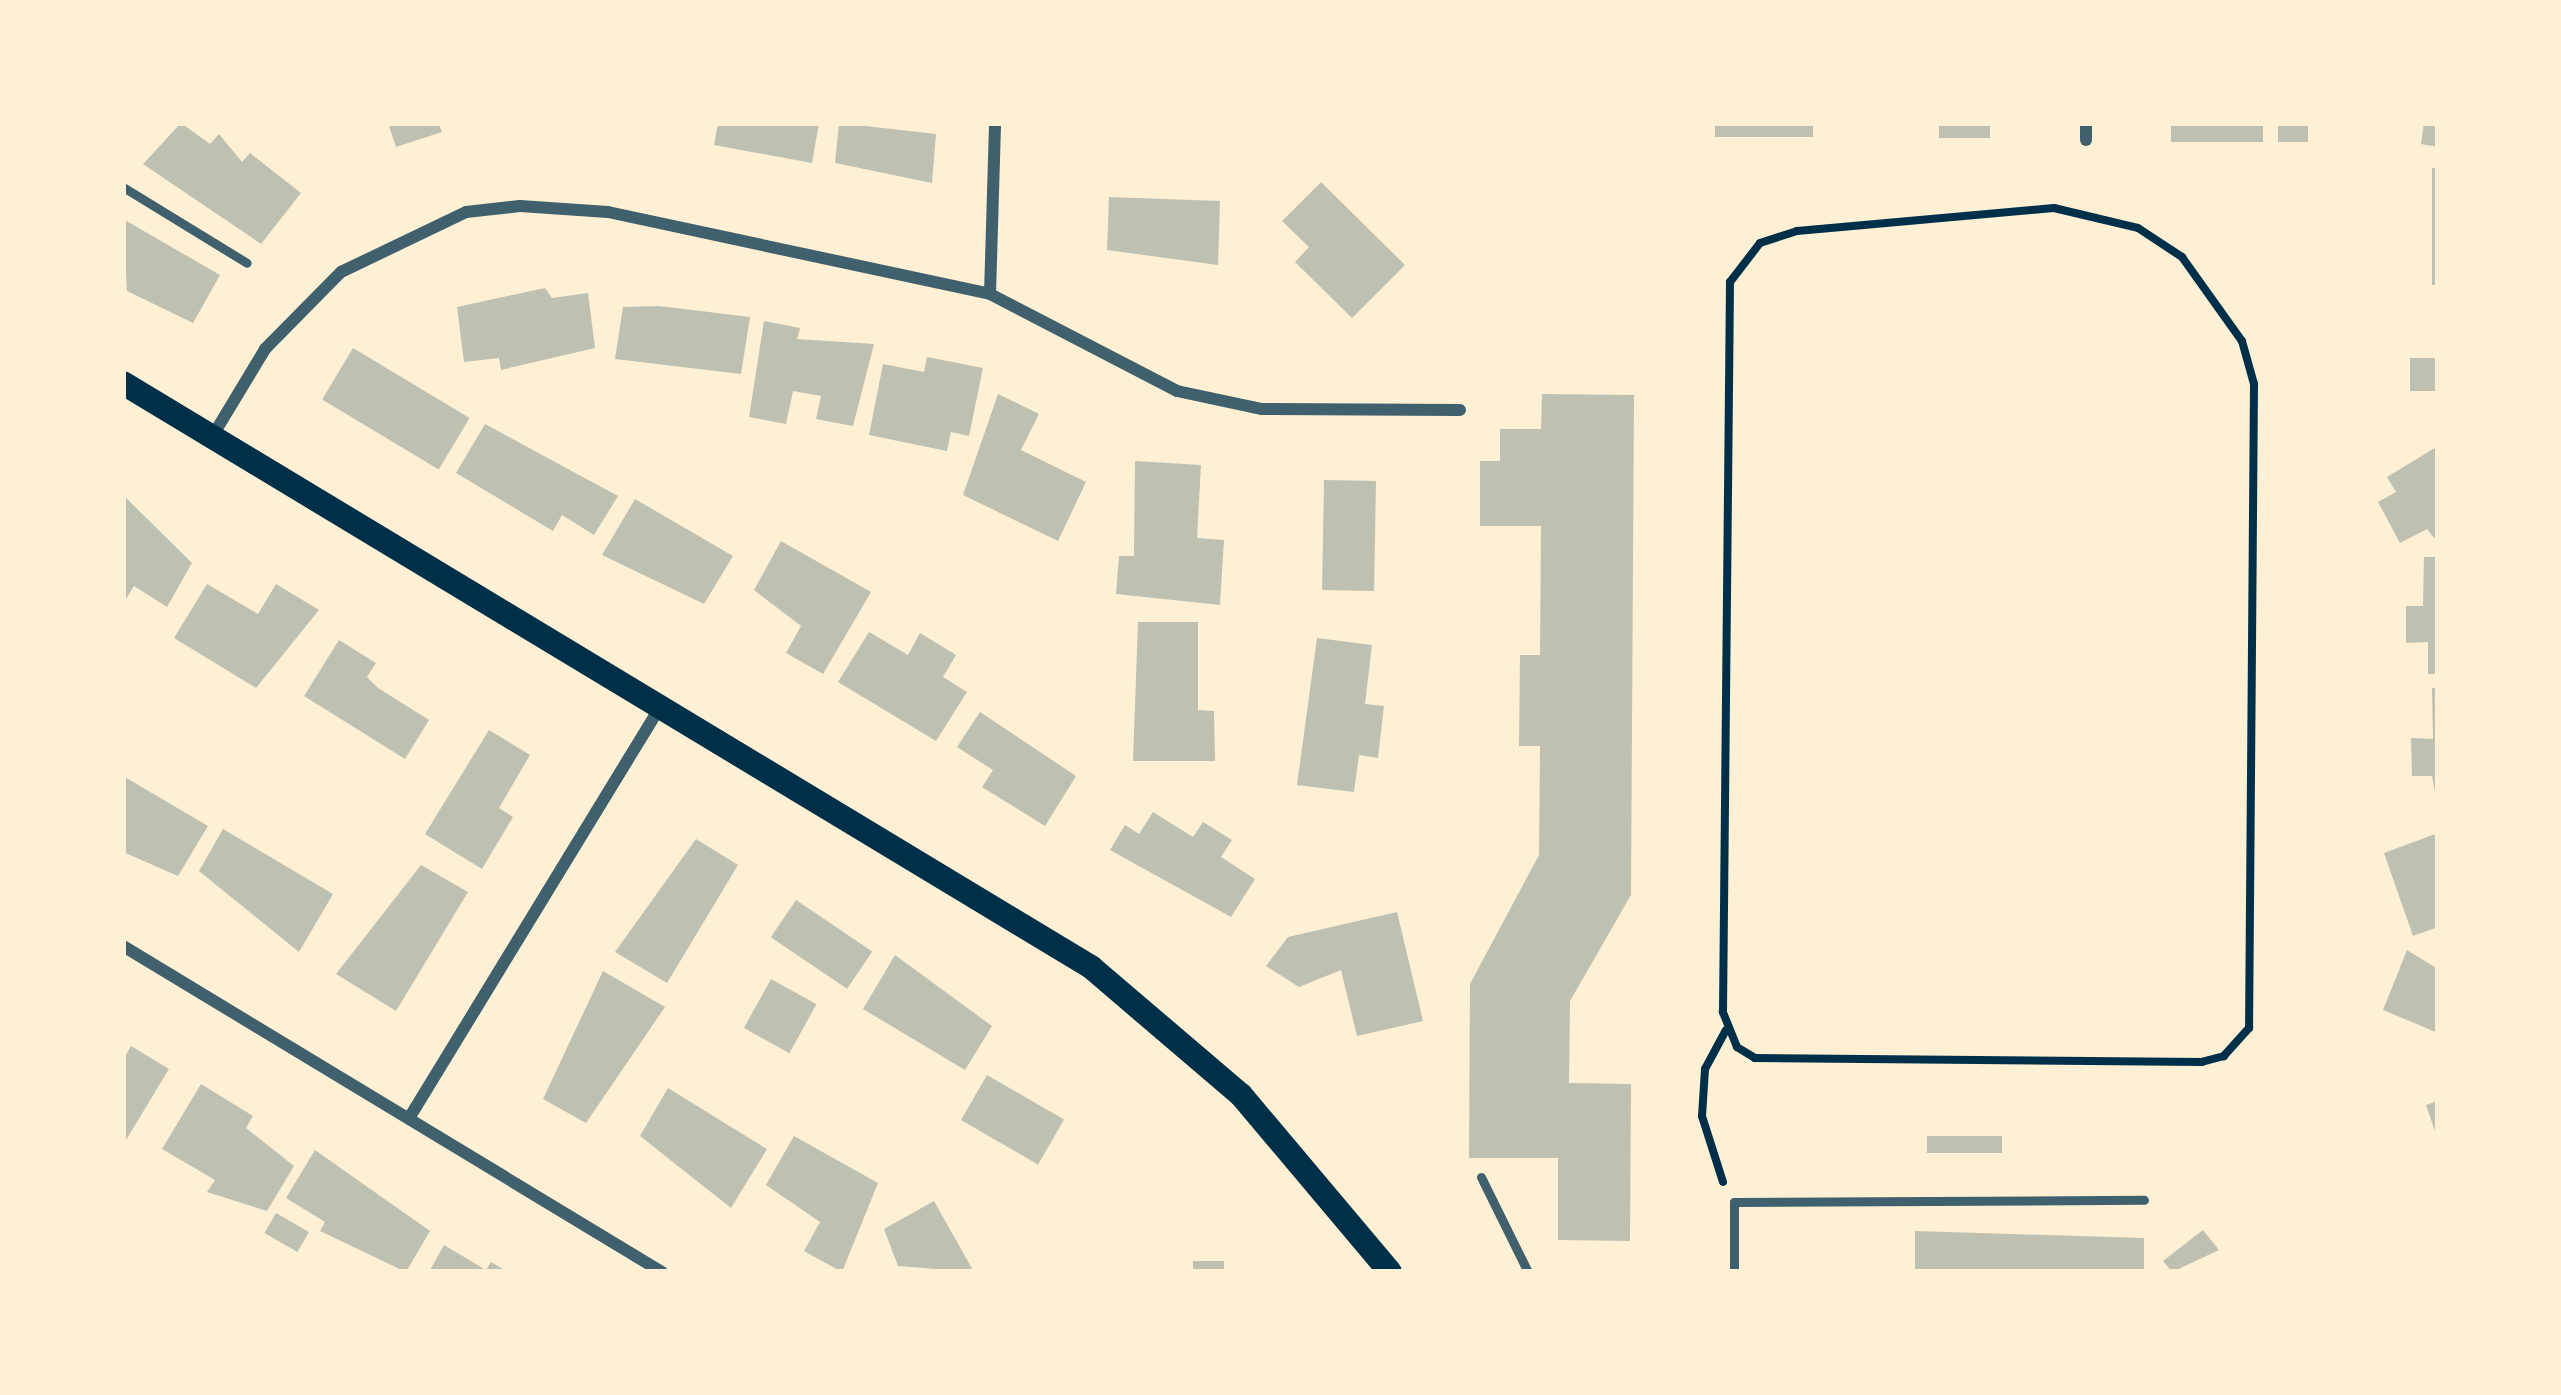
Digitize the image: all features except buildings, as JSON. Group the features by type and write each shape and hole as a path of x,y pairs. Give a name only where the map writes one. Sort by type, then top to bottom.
{"main road":[{"path":"123,383 1104,976 1241,1095 1390,1272"}],"street":[{"path":"990,294 995,123"},
{"path":"2086,123 2086,140"},
{"path":"212,436 295,312 395,240 466,212 608,212 990,294 1177,391 1262,409 1460,410"},
{"path":"411,1115 661,706"},
{"path":"123,946 411,1115 662,1272"}],"lane":[{"path":"123,188 247,263"},
{"path":"1481,1177 1528,1272"},
{"path":"1734,1272 1734,1202 2144,1200"}],"path":[{"path":"1726,1030 1755,1058 1783,1062 2202,1062 2224,1056 2248,1028 2254,384 2218,302 2182,257 2138,228 2054,208 1815,228 1740,258 1725,318 1726,1030 1705,1069 1702,1116 1734,1202"}]}
